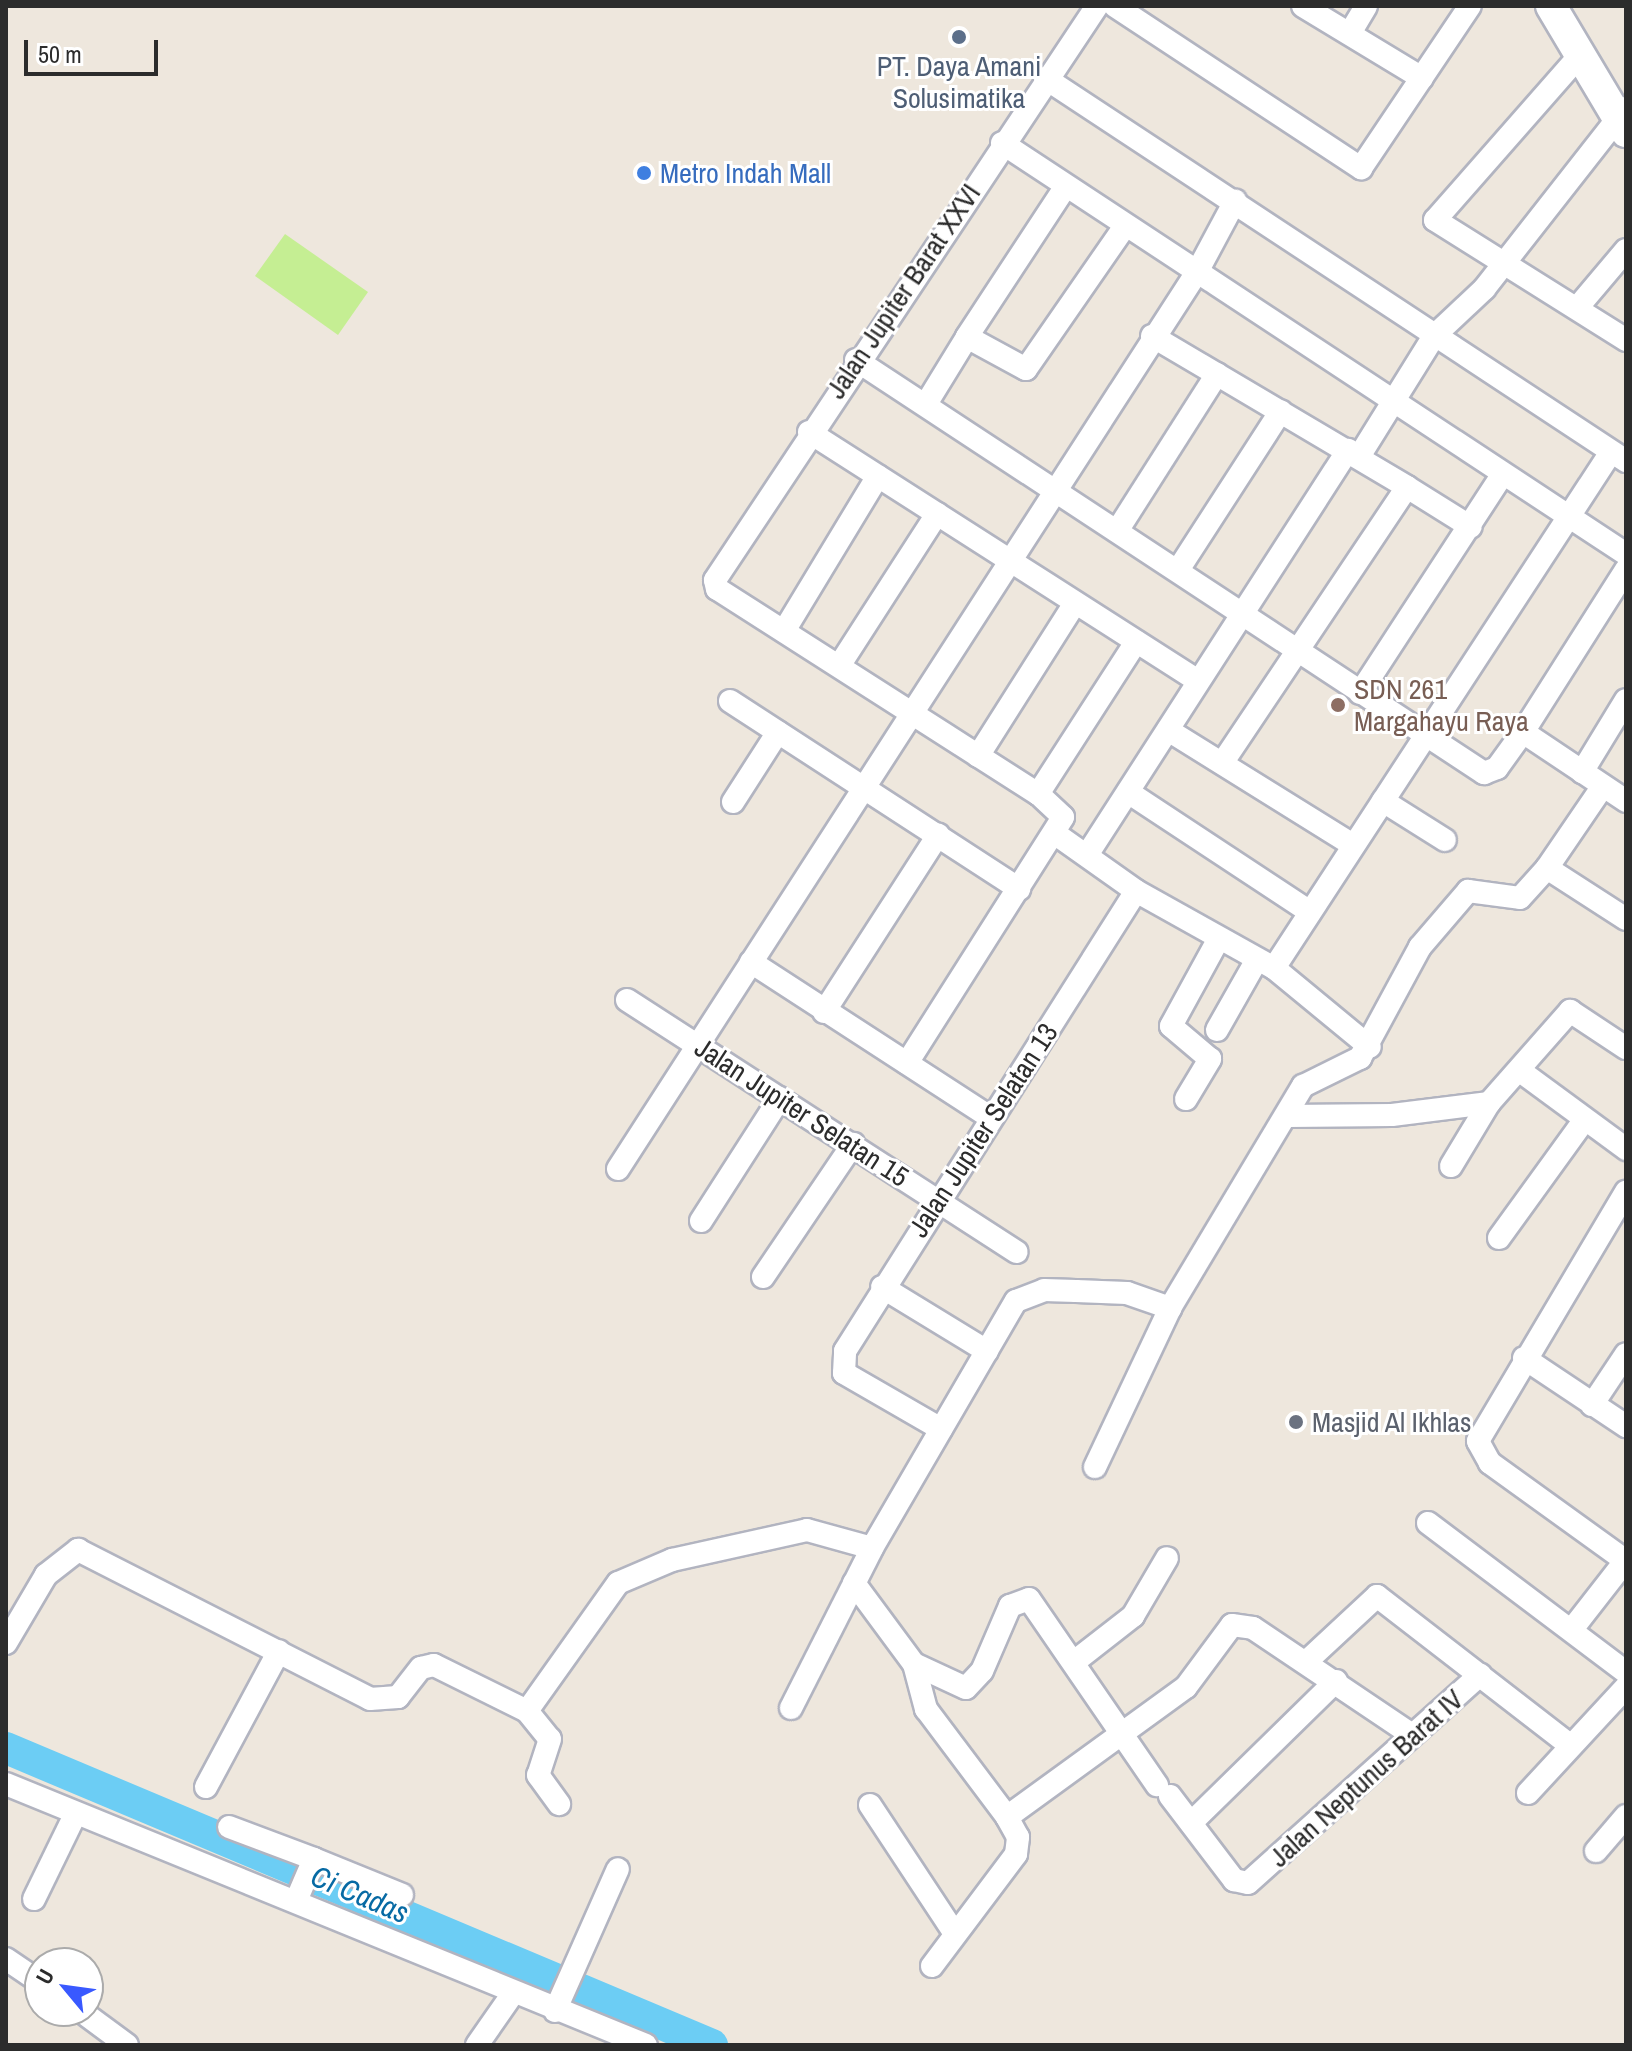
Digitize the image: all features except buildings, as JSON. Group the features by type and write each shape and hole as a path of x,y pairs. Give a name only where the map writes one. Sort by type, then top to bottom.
{"street":[{"name":"Jalan Jupiter Barat XXVI","path":"784,631 717,589 715,580 856,360 1045,78 1097,6"},
{"path":"1115,6 1141,12 1361,168 1470,6"},
{"path":"1303,6 1422,78"},
{"path":"1350,33 1366,6"},
{"path":"1087,855 1242,614 1354,453 1438,338 1484,289 1623,119 1551,6"},
{"path":"1581,54 1436,215 1438,224 1626,340"},
{"path":"1045,78 1619,457 1568,516 1310,912 1264,966 1217,1030"},
{"path":"1002,143 1626,554"},
{"path":"926,404 1066,186"},
{"path":"618,1169 864,787 907,713 1152,336 1197,272 1235,201"},
{"path":"967,337 1026,369 1125,226"},
{"path":"1577,308 1626,250"},
{"path":"1152,336 1354,453 1471,527"},
{"path":"856,360 1178,570 1299,654 1491,773 1523,732 1626,570"},
{"path":"1117,531 1217,374"},
{"path":"1178,570 1281,411"},
{"path":"809,432 1198,681"},
{"path":"1360,693 1471,527 1502,475"},
{"path":"878,476 784,631 907,713 1038,794 1063,817 1057,835 907,1063"},
{"path":"1222,763 1299,654 1407,487"},
{"path":"839,666 937,514"},
{"path":"978,756 1075,603"},
{"path":"1038,794 1136,642"},
{"path":"1582,772 1626,700"},
{"path":"730,701 1019,889"},
{"path":"1168,730 1353,845"},
{"path":"733,802 778,732"},
{"path":"1523,732 1626,801"},
{"path":"1095,1467 1170,1308 1288,1116 1303,1086 1370,1047 1420,947 1468,891 1520,898 1547,868 1603,786"},
{"path":"1128,792 1310,912"},
{"path":"1383,801 1445,840"},
{"path":"824,1012 938,835"},
{"path":"1057,835 1136,891 1264,966 1370,1047"},
{"path":"1547,868 1626,919"},
{"name":"Jalan Jupiter Selatan 13","path":"941,1429 844,1373 845,1351 882,1287 1136,891"},
{"path":"1186,1099 1209,1056 1171,1026 1218,940"},
{"path":"751,962 991,1118"},
{"name":"Jalan Jupiter Selatan 15","path":"627,1000 1017,1252"},
{"path":"1451,1166 1489,1103 1570,1011 1626,1048"},
{"path":"1520,1071 1583,1122 1626,1149"},
{"path":"701,1221 780,1098"},
{"path":"1288,1116 1392,1115 1489,1103"},
{"path":"1499,1238 1583,1122"},
{"path":"763,1277 853,1144"},
{"path":"1573,1628 1626,1561 1481,1453 1481,1431 1626,1192"},
{"path":"882,1287 987,1351"},
{"path":"791,1708 872,1548 987,1351 1025,1294 1127,1293 1170,1308"},
{"path":"1592,1405 1626,1354"},
{"path":"1524,1358 1626,1426"},
{"path":"1428,1523 1573,1628 1626,1672"},
{"path":"527,1711 618,1583 672,1560 807,1530 872,1548"},
{"path":"6,1643 46,1575 78,1550 370,1699 398,1697 421,1668 434,1665 527,1711 550,1739 538,1775 559,1804"},
{"path":"1074,1662 1133,1616 1167,1558"},
{"path":"854,1583 914,1664 926,1709 1007,1817 1019,1845 932,1966"},
{"path":"914,1664 972,1687 1002,1620 1022,1596 1074,1662 1118,1738 1191,1823 1336,1681"},
{"path":"1306,1662 1377,1596 1570,1745"},
{"path":"1007,1817 1186,1687 1232,1625 1253,1628 1412,1735"},
{"path":"206,1787 279,1651"},
{"name":"Jalan Neptunus Barat IV","path":"1191,1823 1234,1880 1253,1881 1480,1675"},
{"path":"1528,1793 1626,1687"},
{"path":"6,1784 75,1815 298,1896 511,1996 557,2008 646,2045"},
{"path":"870,1805 955,1934"},
{"path":"34,1899 75,1815"},
{"path":"1596,1851 1626,1816"},
{"path":"229,1827 402,1895"},
{"path":"298,1896 313,1861"},
{"path":"557,2008 618,1869"},
{"path":"6,1959 24,1971"},
{"path":"477,2045 511,1996"},
{"path":"103,2027 127,2045"}],"green space":[{"path":"285,234 368,292 338,335 255,276"}],"waterway":[{"name":"Ci Cadas","path":"6,1748 712,2045"}],"place":[{"name":"PT. Daya Amani Solusimatika","path":"959,37"},
{"name":"Metro Indah Mall","path":"644,173"},
{"name":"SDN 261 Margahayu Raya","path":"1338,705"},
{"name":"Masjid Al Ikhlas","path":"1296,1422"}]}
